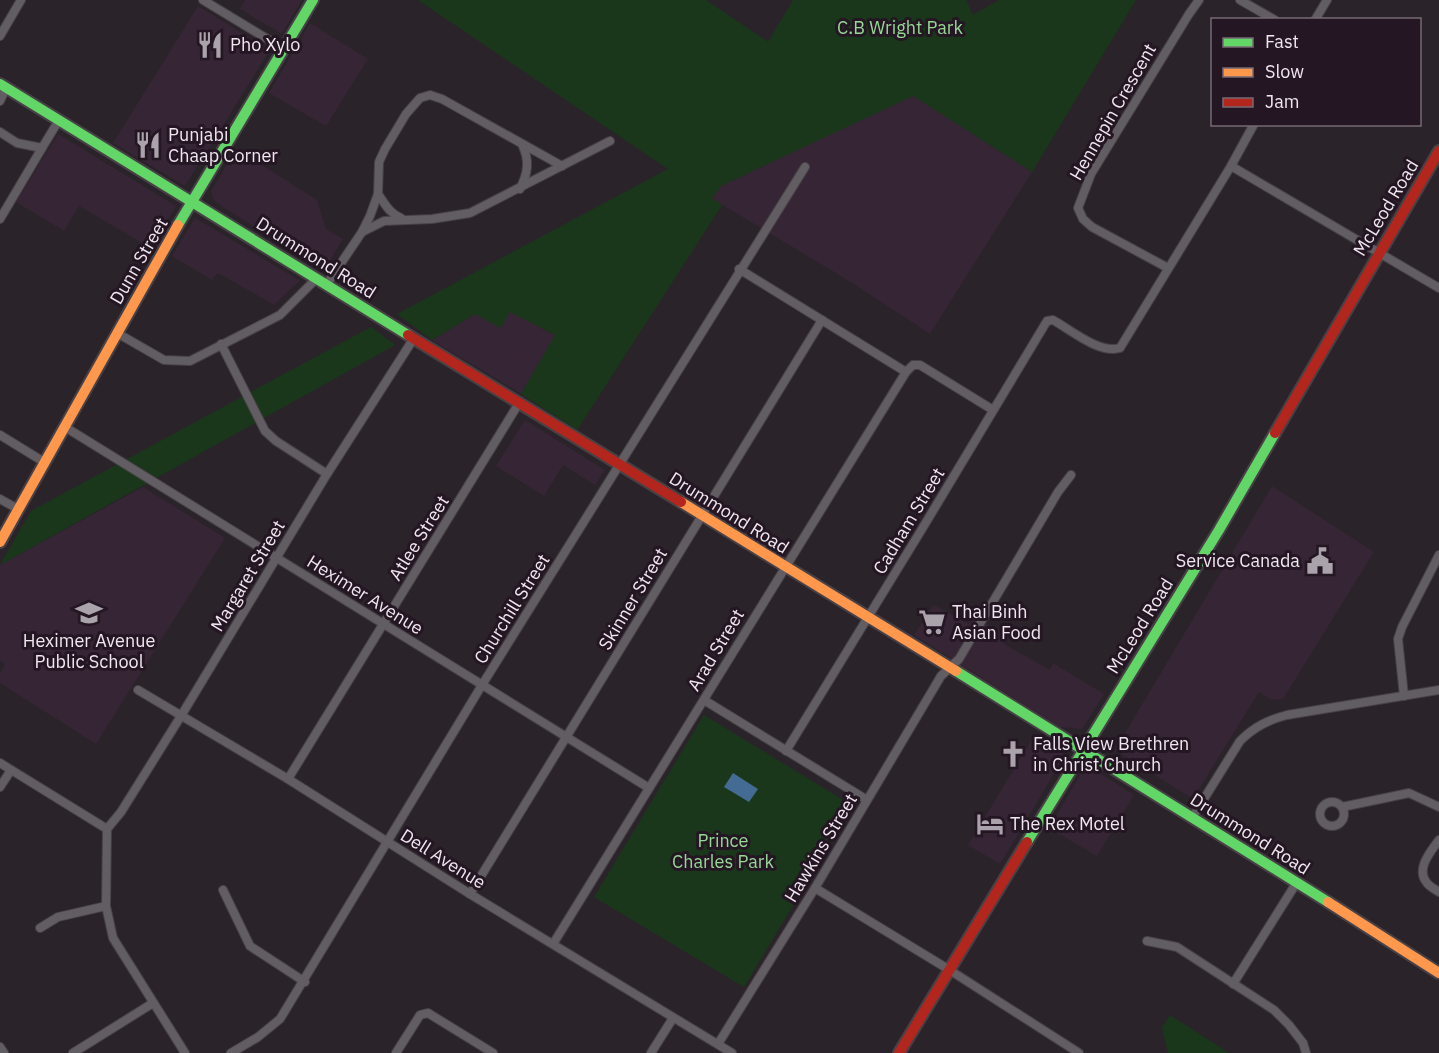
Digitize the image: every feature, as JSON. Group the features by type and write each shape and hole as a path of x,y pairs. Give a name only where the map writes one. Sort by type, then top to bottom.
{"main road":[{"name":"Dunn Street","path":"0,542 192,201 314,0"},
{"name":"Drummond Road","path":"3,86 1084,750 1297,882 1439,974"},
{"name":"McLeod Road","path":"899,1053 948,969 1219,530 1439,151"}],"street":[{"path":"0,36 21,0"},
{"path":"203,0 284,49"},
{"name":"Hennepin Crescent","path":"1168,268 1092,227 1083,219 1078,208 1091,174 1199,0"},
{"path":"1240,0 1272,18"},
{"path":"1316,18 1327,0"},
{"path":"0,101 3,86"},
{"path":"117,333 164,360 190,361 280,315 322,281 362,232 378,194 379,162 406,114 420,98 430,95 442,99 562,166"},
{"path":"0,219 59,120"},
{"path":"1168,268 1253,126"},
{"path":"0,132 17,143 42,148"},
{"path":"362,232 384,221 432,219 470,213 610,141"},
{"path":"520,189 526,177 528,165 521,143"},
{"name":"Churchill Street","path":"231,1053 258,1037 280,1019 305,981 482,685 805,166"},
{"path":"1231,166 1439,288"},
{"path":"378,194 387,209 404,219"},
{"name":"Cadham Street","path":"786,751 1047,321 1053,320 1102,348 1113,350 1120,348 1168,268"},
{"path":"740,269 906,372 913,365 920,365 993,410"},
{"name":"Skinner Street","path":"470,894 822,320"},
{"name":"Margaret Street","path":"107,829 121,812 327,474 414,338"},
{"path":"221,344 265,431 276,441 327,474"},
{"name":"Arad Street","path":"553,944 906,372"},
{"name":"Atlee Street","path":"288,779 519,403"},
{"name":"Heximer Avenue","path":"65,428 649,788"},
{"path":"0,435 44,462"},
{"name":"Hawkins Street","path":"718,1044 815,888 941,676 959,659 1058,492 1071,475"},
{"path":"0,499 18,509"},
{"path":"1404,696 1398,639 1439,555"},
{"name":"Dell Avenue","path":"138,690 288,779 470,894 732,1053"},
{"path":"1192,818 1240,741 1269,720 1439,690"},
{"path":"704,700 867,800"},
{"path":"0,763 107,829 106,906 113,938 185,1053"},
{"path":"0,787 11,770"},
{"path":"1342,807 1409,792 1439,807"},
{"path":"1439,840 1425,859 1423,872 1426,883 1439,892"},
{"path":"1233,984 1297,882"},
{"path":"815,888 948,969 1076,1052"},
{"path":"223,891 250,946 305,981"},
{"path":"40,928 58,917 106,906"},
{"path":"1147,941 1177,947 1274,1010 1303,1043 1306,1053"},
{"path":"73,1053 153,1004"},
{"path":"396,1053 420,1015 428,1013 492,1053"},
{"path":"651,1053 673,1018"},
{"path":"0,1047 4,1053"}],"shaded area":[{"path":"245,0 302,0 282,34 240,9"},
{"path":"198,6 270,50 185,186 113,143"},
{"path":"310,23 368,59 326,126 269,93"},
{"path":"913,95 1032,172 930,334 854,284 711,198 721,186"},
{"path":"58,134 176,206 151,248 79,206 64,231 16,202"},
{"path":"236,149 317,200 326,229 343,239 323,271 214,201 211,191"},
{"path":"195,218 299,281 274,305 218,273 212,280 172,256"},
{"path":"510,311 556,336 521,394 432,340 475,314"},
{"path":"525,420 605,470 595,485 563,465 544,496 496,466"},
{"path":"1272,486 1374,552 1283,699 1272,700 1259,692 1193,799 1115,750"},
{"name":"Heximer Avenue Public School","path":"143,487 225,538 96,744 0,683 0,674 5,664 0,660 0,565"},
{"path":"934,605 969,624 974,616 1008,636 1004,644 1050,670 1053,663 1104,694 1082,729 1060,727 914,635"},
{"path":"1035,734 1061,750 1064,757 1000,864 968,845"},
{"path":"1090,767 1134,795 1097,856 1049,828 1083,770"}],"green space":[{"name":"C.B Wright Park","path":"418,0 706,0 768,42 793,0 966,0 973,15 999,0 1136,0 1032,172 913,96 721,186 712,198 722,205 577,430 521,394 555,335 510,312 500,328 475,314 432,340 397,314 668,169"},
{"path":"371,327 395,345 0,565 31,511"},
{"name":"Prince Charles Park","path":"704,715 853,806 744,987 594,897"},
{"path":"1170,1015 1229,1053 1168,1053 1162,1028"}],"water":[{"path":"733,773 758,789 749,802 724,787"}],"traffic: fast":[{"path":"178,225 313,0"},
{"path":"0,84 408,335"},
{"path":"1027,842 1219,530 1275,433"},
{"path":"956,671 1328,902"}],"traffic: slow":[{"path":"0,542 178,225"},
{"path":"681,502 956,671"},
{"path":"1328,902 1439,973"}],"traffic: jam":[{"path":"1275,433 1439,151"},
{"path":"408,335 681,502"},
{"path":"899,1053 1027,842"}],"place":[{"name":"Pho Xylo","path":"210,45"},
{"name":"Punjabi Chaap Corner","path":"148,145"},
{"name":"Service Canada","path":"1320,561"},
{"name":"Heximer Avenue Public School","path":"89,613"},
{"name":"Thai Binh Asian Food","path":"932,622"},
{"name":"Falls View Brethren in Christ Church","path":"1013,754"},
{"name":"The Rex Motel","path":"990,824"}]}
